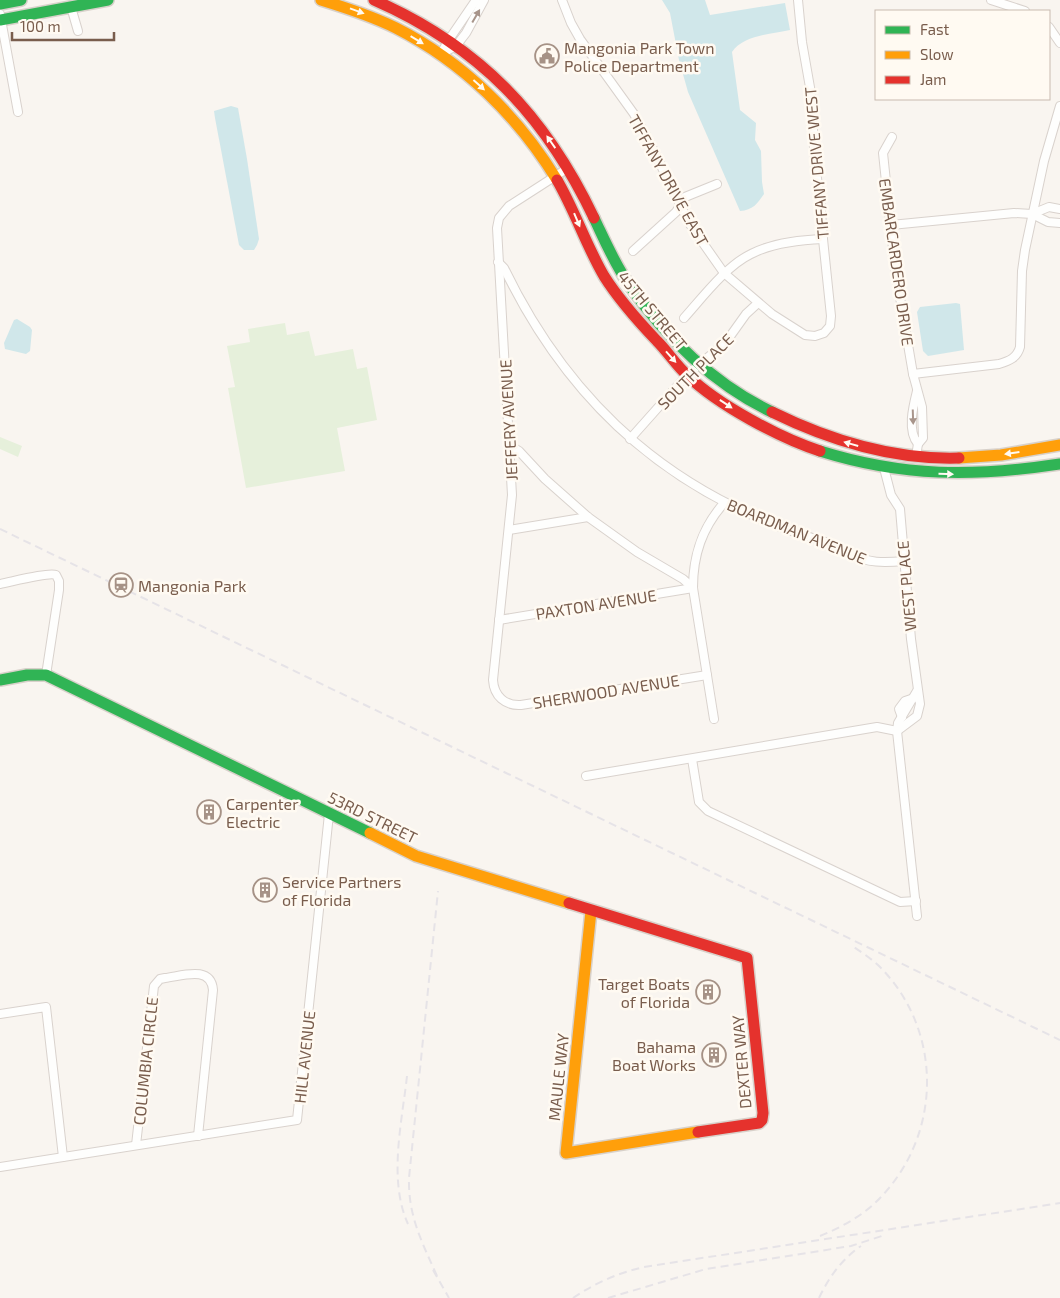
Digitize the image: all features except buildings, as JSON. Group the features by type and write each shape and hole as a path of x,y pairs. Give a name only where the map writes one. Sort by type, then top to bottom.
{"main road":[{"path":"0,4 21,0"},
{"path":"0,18 108,0"},
{"name":"45TH STREET","path":"321,0 372,17 413,37 441,54 476,82 511,116 528,137 555,177 577,219 596,263 610,287 642,326 687,375 724,403 769,430 817,452 884,468 959,474 997,472 1060,464"},
{"name":"45TH STREET","path":"374,0 415,18 452,43 502,84 522,105 568,168 607,248 632,289 664,330 699,364 731,389 773,413 821,434 871,449 938,458 978,457 1060,445"},
{"path":"897,470 908,467 916,456"},
{"name":"53RD STREET","path":"0,680 26,675 46,675 416,856 747,958"},
{"name":"MAULE WAY","path":"591,910 566,1153 660,1139"},
{"name":"DEXTER WAY","path":"660,1139 754,1126 762,1120 763,1113 747,958"}],"street":[{"path":"452,43 476,0"},
{"path":"441,54 471,25 484,0"},
{"name":"TIFFANY DRIVE EAST","path":"562,0 570,22 580,40 634,114 648,138 689,223 724,273 758,303 805,335 819,335 830,326"},
{"name":"TIFFANY DRIVE WEST","path":"798,0 802,42 811,93 815,160 831,316 830,326"},
{"path":"991,0 1022,10"},
{"path":"72,7 78,31"},
{"path":"0,18 18,112"},
{"path":"1050,29 1060,43"},
{"path":"914,374 999,364 1007,362 1018,354 1021,337 1022,271 1044,161 1060,106"},
{"name":"EMBARCARDERO DRIVE","path":"892,137 883,153 895,268 917,389 912,409 913,439 918,444 916,456"},
{"name":"JEFFERY AVENUE","path":"506,703 498,696 494,686 512,495 497,228 502,214 510,206 568,168"},
{"path":"633,251 676,212 684,197 717,184"},
{"path":"891,225 1032,214 1050,208 1060,209"},
{"path":"1032,214 1048,222 1060,223"},
{"path":"684,318 724,273 750,254 793,240 823,239"},
{"name":"BOARDMAN AVENUE","path":"498,262 504,268 530,318 561,364 592,402 630,439 678,475 724,503 780,528 834,544 849,554 876,563 904,561"},
{"name":"SOUTH PLACE","path":"630,439 687,375 726,342 746,314 758,303"},
{"path":"509,446 519,451 545,478 588,517 637,552 694,588"},
{"name":"WEST PLACE","path":"884,468 891,495 900,509 916,694 920,704 917,716 897,731"},
{"path":"888,485 897,470"},
{"path":"714,719 693,572 697,548 709,522 724,503"},
{"path":"509,530 588,517"},
{"path":"0,584 37,578 45,574 52,573 56,575 59,581 59,590 46,675"},
{"name":"PAXTON AVENUE","path":"499,620 694,588"},
{"name":"SHERWOOD AVENUE","path":"506,703 521,705 707,675"},
{"path":"916,694 905,701 899,709 902,717 898,723 897,731 918,916"},
{"path":"586,776 877,727 897,731"},
{"path":"692,759 699,802 708,811 900,902 916,901"},
{"name":"HILL AVENUE","path":"0,1167 297,1120 329,814"},
{"name":"COLUMBIA CIRCLE","path":"136,1145 154,986 160,979 198,973 208,977 213,985 198,1136"},
{"path":"0,1014 46,1007 63,1157"}],"green space":[{"path":"285,323 287,335 309,331 315,356 353,349 357,369 367,367 377,420 337,428 345,471 246,488 228,388 235,387 227,346 250,342 248,329"},
{"path":"0,437 22,446 18,457 0,449"}],"water":[{"path":"662,0 705,0 710,15 785,3 790,30 750,39 737,46 732,52 740,110 756,123 755,140 761,151 764,194 757,204 751,208 740,211 688,92 679,60 670,13"},
{"path":"231,106 238,108 247,159 259,239 254,250 244,250 239,245 215,118 214,111"},
{"path":"960,304 964,350 928,356 923,351 917,312 920,307"},
{"path":"17,319 32,330 30,351 26,354 5,349 4,343 14,320"}],"railway":[{"path":"0,529 1060,1040"},
{"path":"437,1276 413,1217 409,1178 438,891"},
{"path":"820,1236 852,1220 880,1198 900,1172 915,1144 924,1114 927,1083 924,1052 916,1022 901,994 881,968 851,945"},
{"path":"407,1076 398,1151 398,1170 402,1207 408,1224"},
{"path":"573,1298 607,1279 644,1267 1060,1203"},
{"path":"608,1298 706,1269 851,1246 885,1235"},
{"path":"819,1298 837,1269 861,1246"},
{"path":"433,1270 449,1298"}],"traffic: fast":[{"path":"0,4 21,0"},
{"path":"0,20 108,0"},
{"path":"594,218 610,253 625,278 659,324 712,374 751,401 772,412"},
{"path":"820,451 880,466 939,472 998,471 1060,464"},
{"path":"0,680 27,675 46,675 370,833"}],"traffic: slow":[{"path":"321,0 359,12 396,28 444,57 466,74 507,113 542,156 557,180"},
{"path":"959,458 1001,455 1060,445"},
{"path":"370,833 416,856 569,903"},
{"path":"591,911 566,1153 698,1132"}],"traffic: jam":[{"path":"374,0 412,18 446,39 477,62 505,88 531,116 554,147 575,181 594,218"},
{"path":"557,180 604,276 629,310 683,371 715,398 732,409 787,438 820,451"},
{"path":"772,412 817,432 863,447 910,456 959,458"},
{"path":"569,903 747,958 763,1113 762,1120 759,1123 698,1132"}],"place":[{"name":"Mangonia Park Town Police Department","path":"547,56"},
{"name":"Mangonia Park","path":"121,585"},
{"name":"Carpenter Electric","path":"209,812"},
{"name":"Service Partners of Florida","path":"265,890"},
{"name":"Target Boats of Florida","path":"708,992"},
{"name":"Bahama Boat Works","path":"714,1055"}]}
